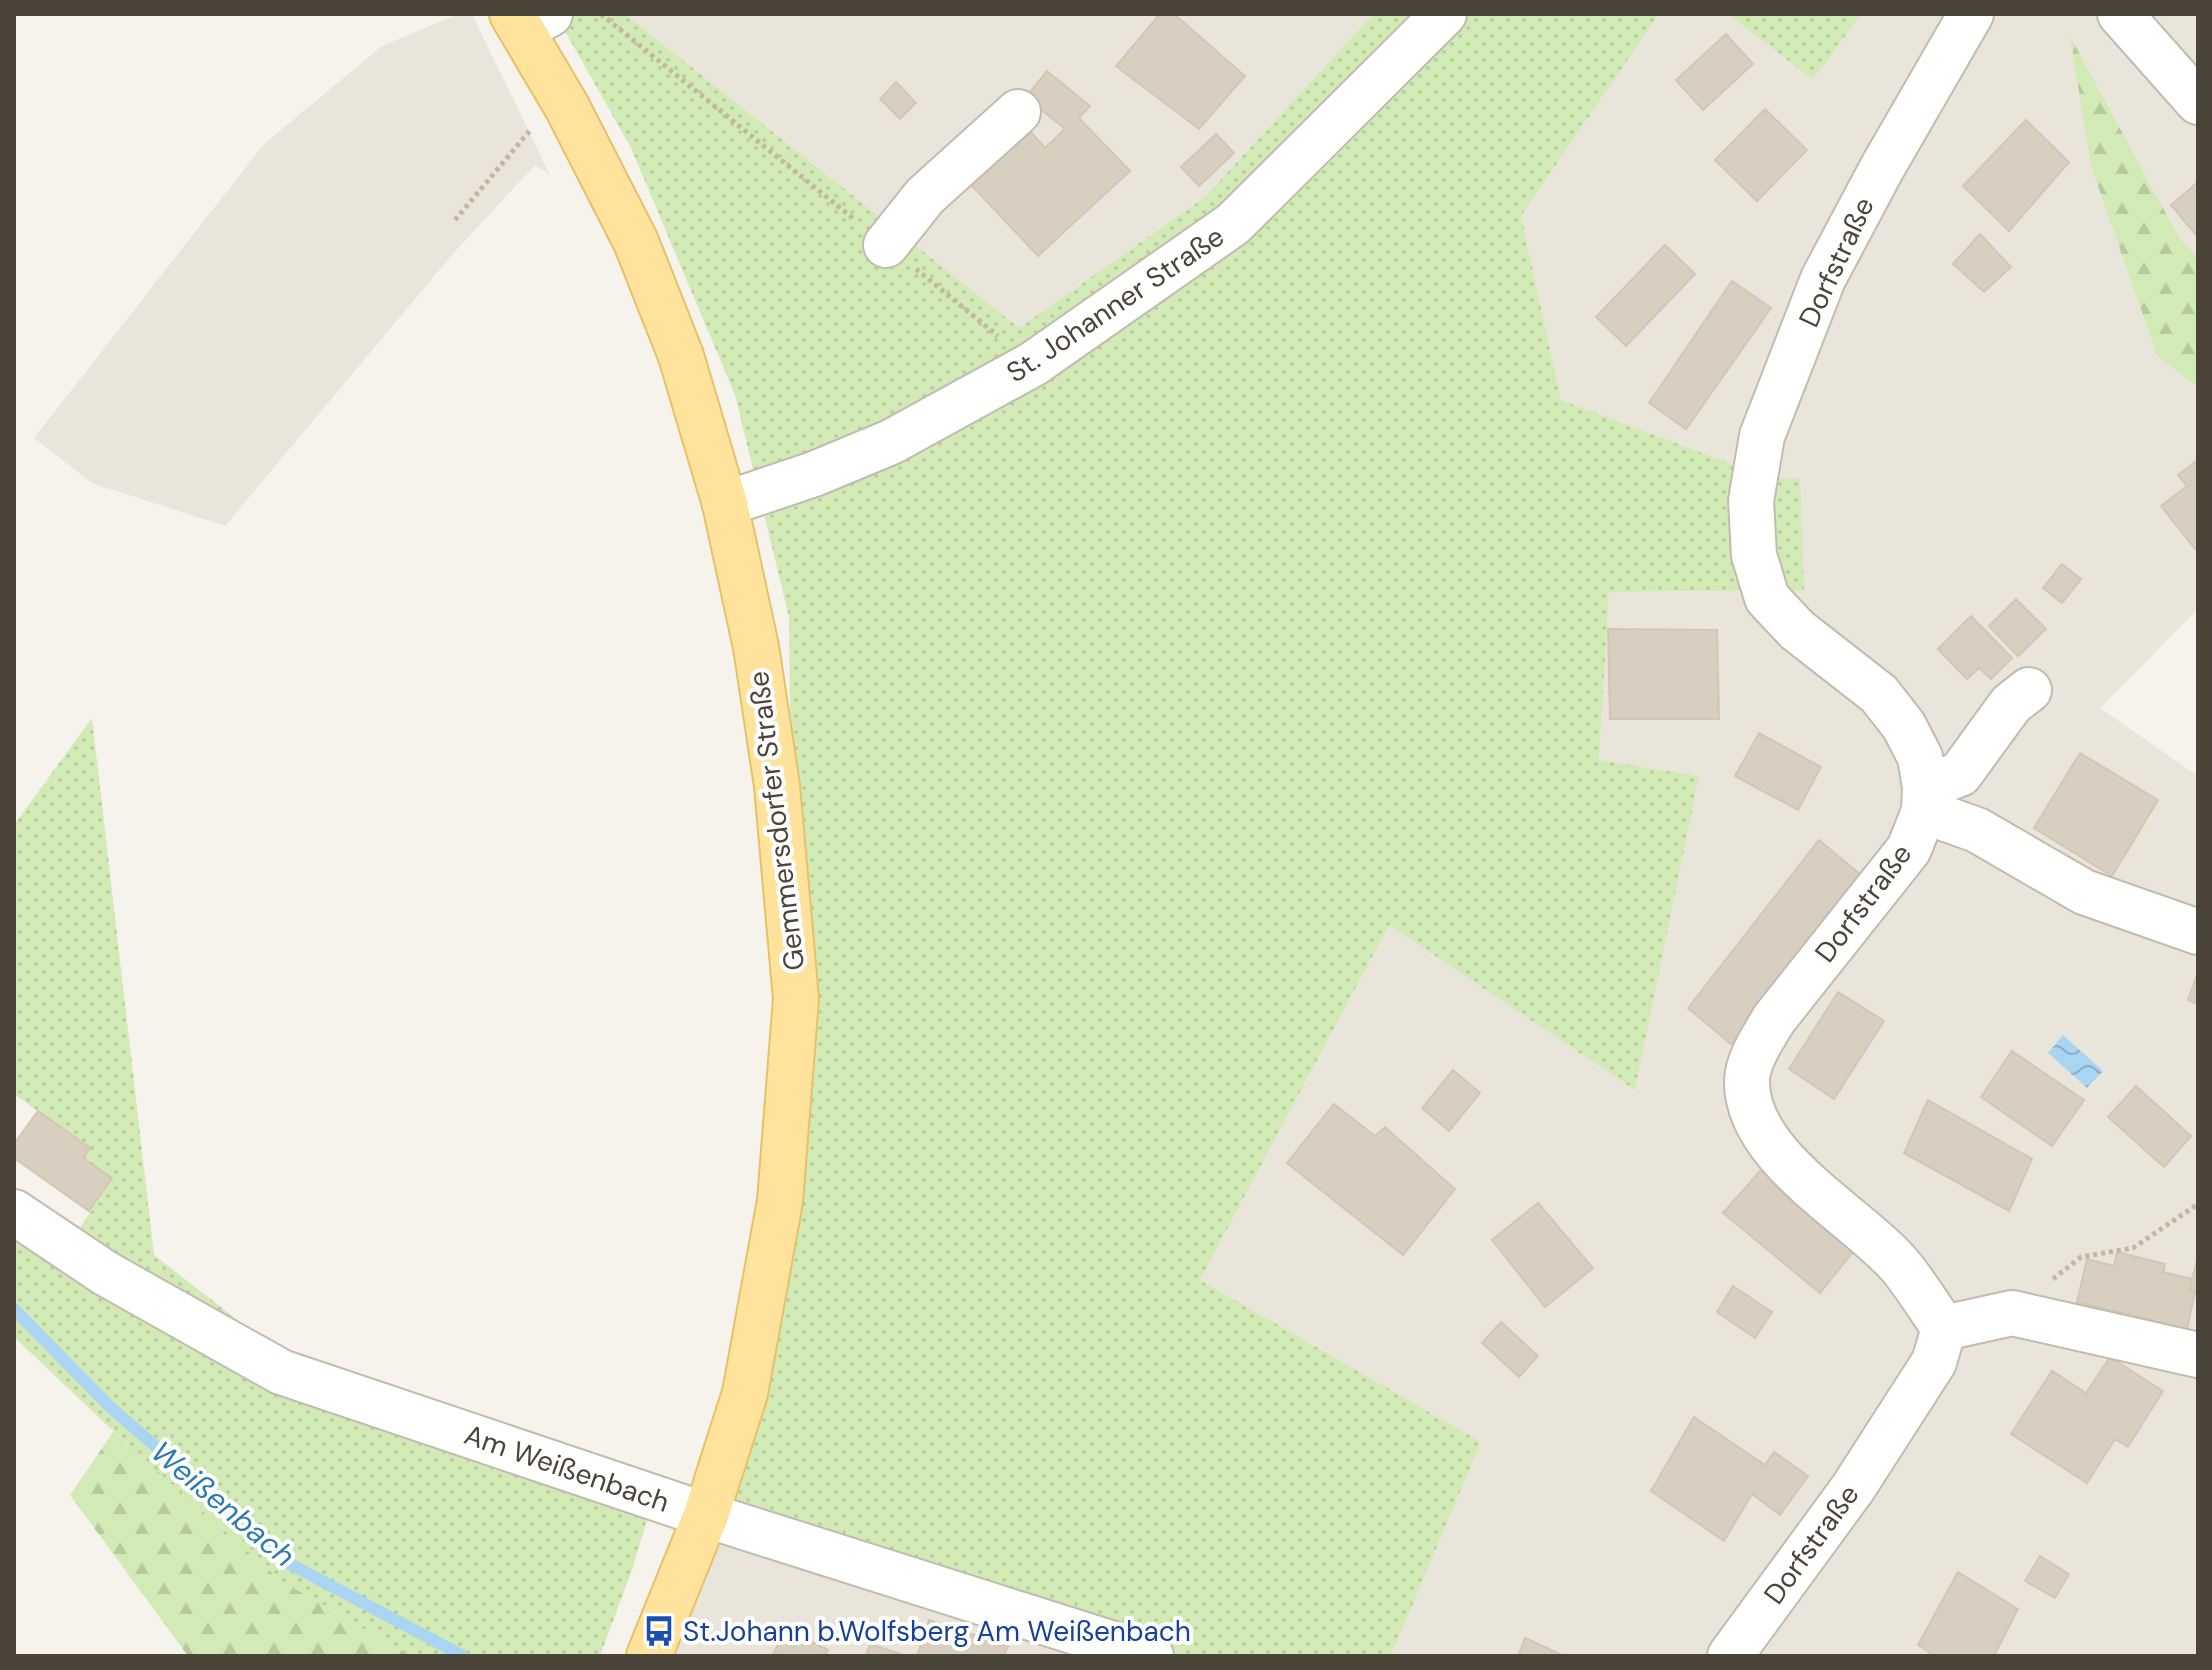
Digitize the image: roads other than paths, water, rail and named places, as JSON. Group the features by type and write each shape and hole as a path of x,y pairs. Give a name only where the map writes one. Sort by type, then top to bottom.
{"main road":[{"name":"Gemmersdorfer Straße","path":"528,19 567,107 636,242 681,356 725,504 756,647 777,786 796,999 780,1201 745,1393 706,1515 649,1656"}],"street":[{"name":"St. Johanner Straße","path":"725,504 814,474 891,442 1033,364 1233,224 1444,14"},
{"name":"Dorfstraße","path":"1730,1656 1853,1488 1934,1362 1944,1328 1901,1267 1777,1153 1760,1127 1751,1100 1747,1078 1757,1049 1774,1019 1909,849 1924,799 1920,757 1904,726 1879,694 1797,630 1767,598 1754,555 1751,501 1762,436 1823,279 1882,168 1971,14"},
{"path":"2120,14 2198,102"},
{"path":"886,245 925,196 1018,112"},
{"path":"2029,690 2011,704 1960,774 1924,799 2084,892 2198,932"},
{"name":"Am Weißenbach","path":"14,1212 105,1273 281,1372 706,1515 1151,1656"},
{"path":"1944,1328 2012,1313 2198,1355"}],"water":[{"path":"2063,1035 2103,1071 2087,1088 2048,1053"}],"waterway":[{"name":"Weißenbach","path":"14,1309 109,1406 292,1565 463,1656"}],"place":[{"name":"St.Johann b.Wolfsberg Am Weißenbach","path":"659,1631"}]}
